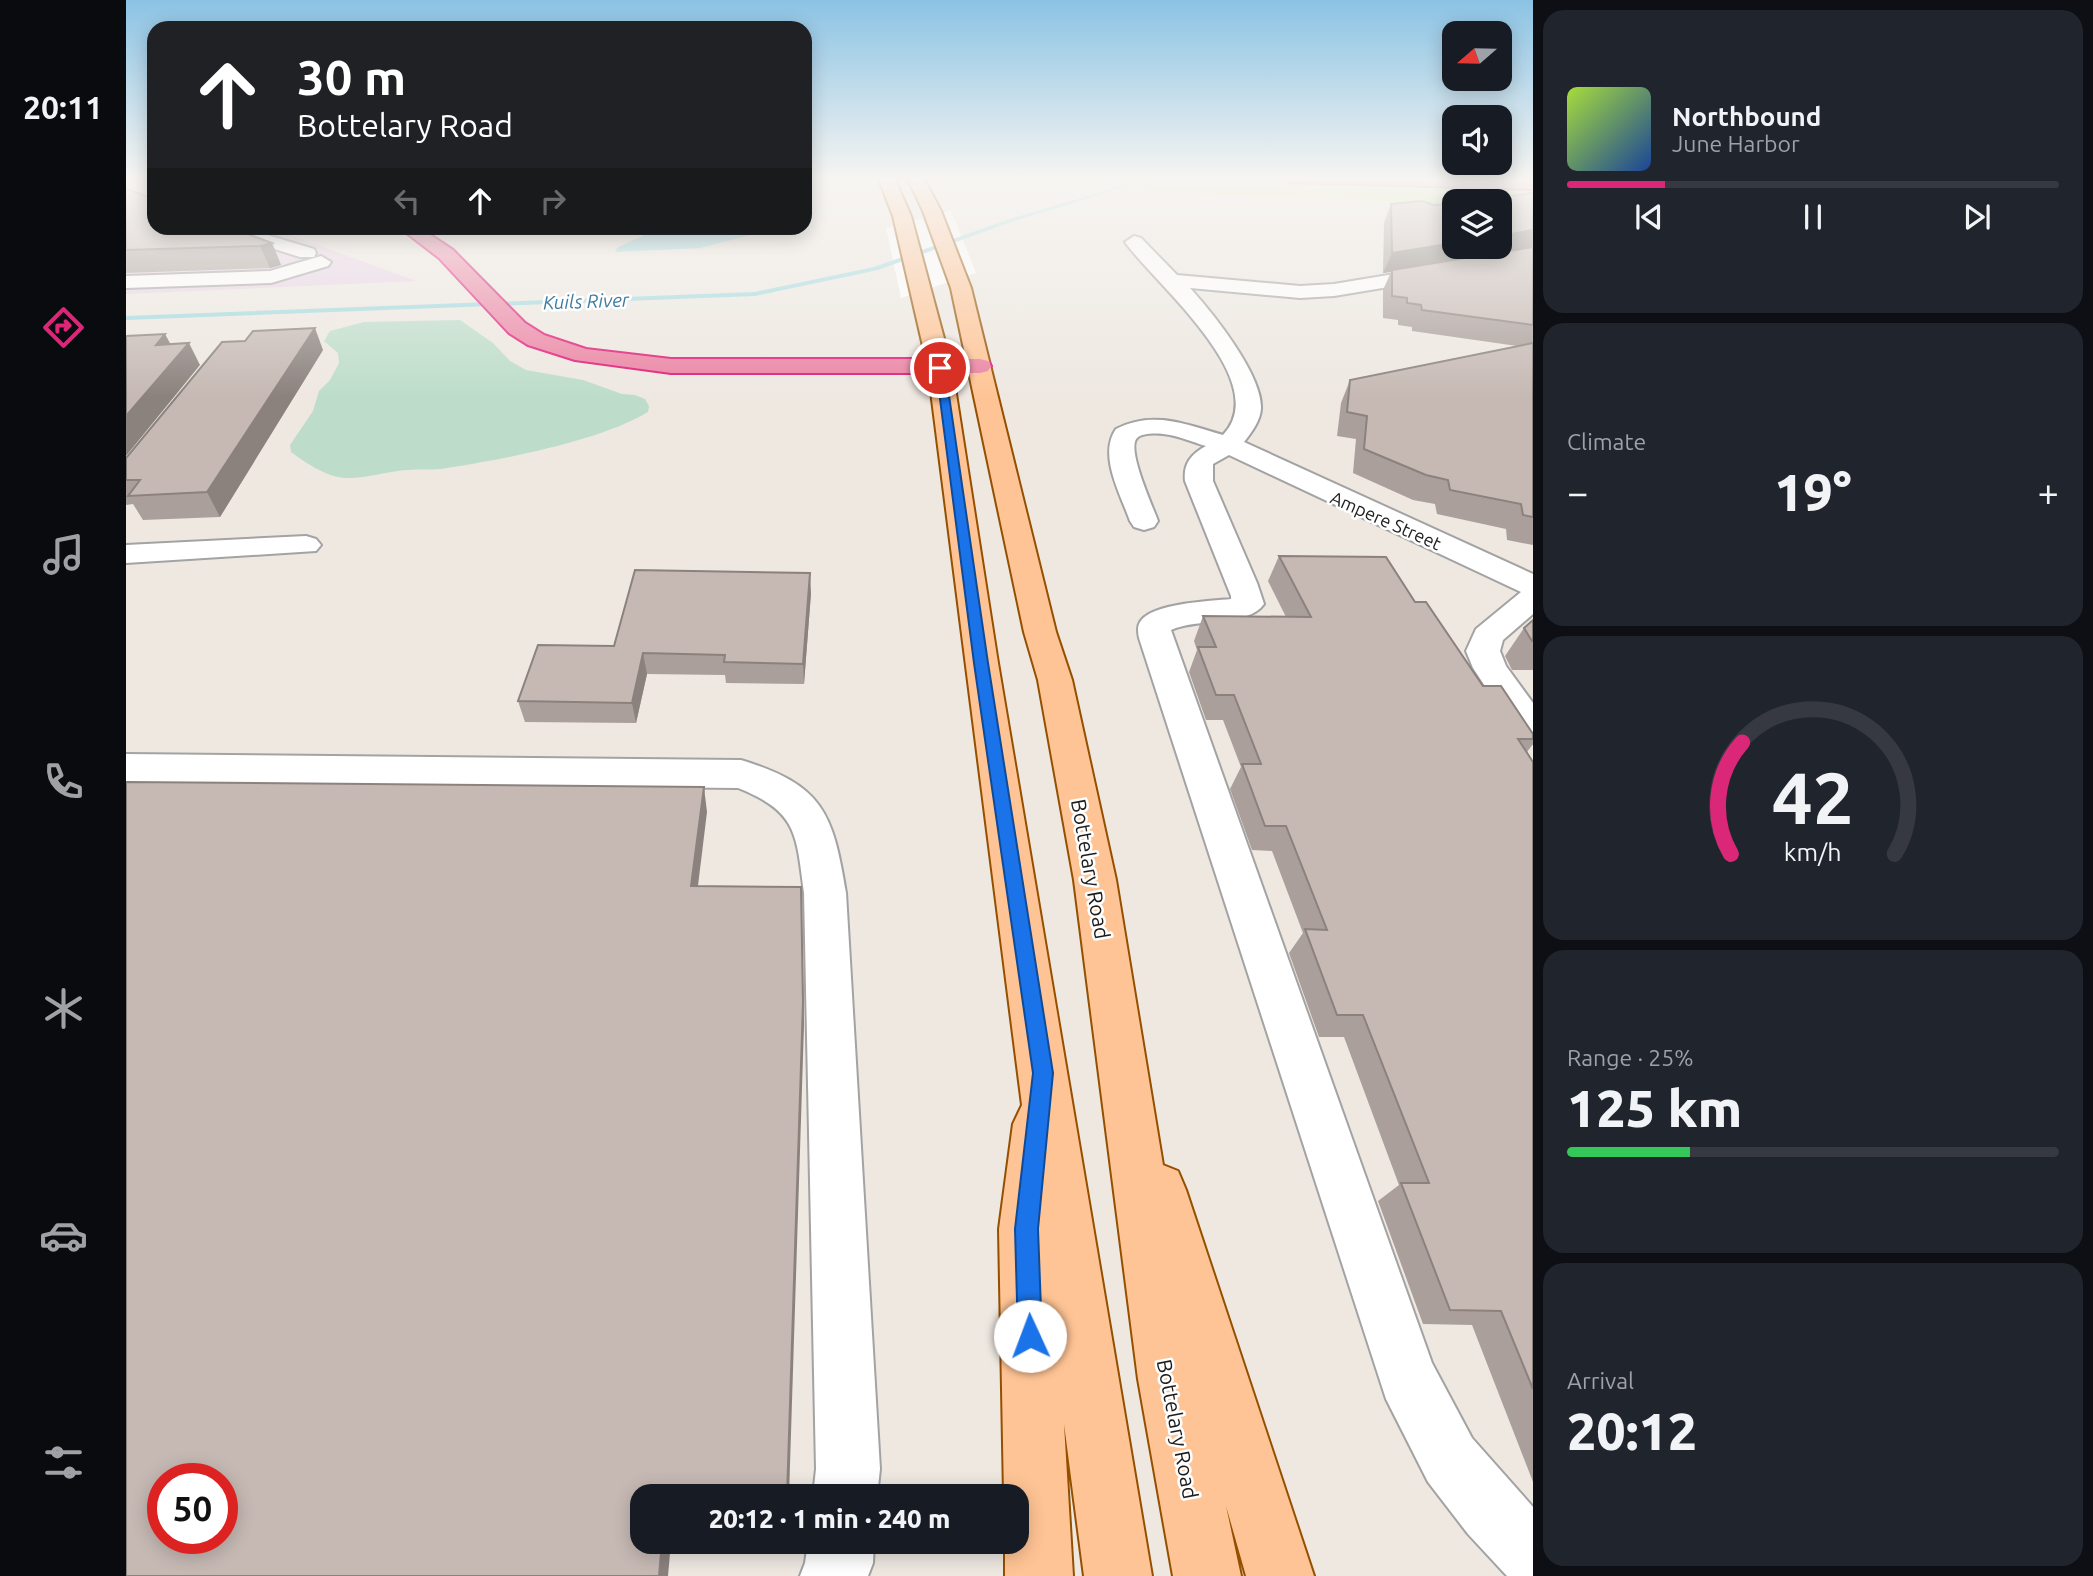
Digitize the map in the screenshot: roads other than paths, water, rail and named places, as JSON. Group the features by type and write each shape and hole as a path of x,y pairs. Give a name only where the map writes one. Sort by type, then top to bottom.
{"highway":[{"path":"441,251 466,272 505,318 536,340 583,355 671,366 980,366"}],"main road":[{"path":"911,251 940,368 981,663 1118,1576"},
{"name":"Bottelary Road","path":"947,251 961,288 980,366 1073,769 1095,880 1168,1379 1207,1576"},
{"path":"1039,1576 1026,1229 1043,1073"},
{"path":"1123,1074 1280,1576"}],"street":[{"path":"126,282 271,277 314,257 295,251"},
{"path":"1142,251 1209,321 1233,360 1250,403 1247,420 1234,447 1204,454 1197,466 1199,482 1225,549 1246,590 1248,604 1241,608 1169,617 1154,625 1155,638 1407,1378 1450,1460 1491,1511 1533,1555"},
{"path":"1171,280 1300,292 1334,290 1533,257"},
{"name":"Ampere Street","path":"1144,521 1126,472 1121,446 1125,434 1138,427 1155,424 1234,447 1304,482 1533,586"},
{"path":"126,554 306,545"},
{"path":"1533,598 1488,636 1483,651 1490,668 1533,730"},
{"path":"126,768 741,774 772,785 799,805 816,830 825,892 848,1469 846,1484"},
{"path":"834,1576 840,1554"}],"waterway":[{"name":"Kuils River","path":"126,318 755,294 876,269 927,251"}]}
